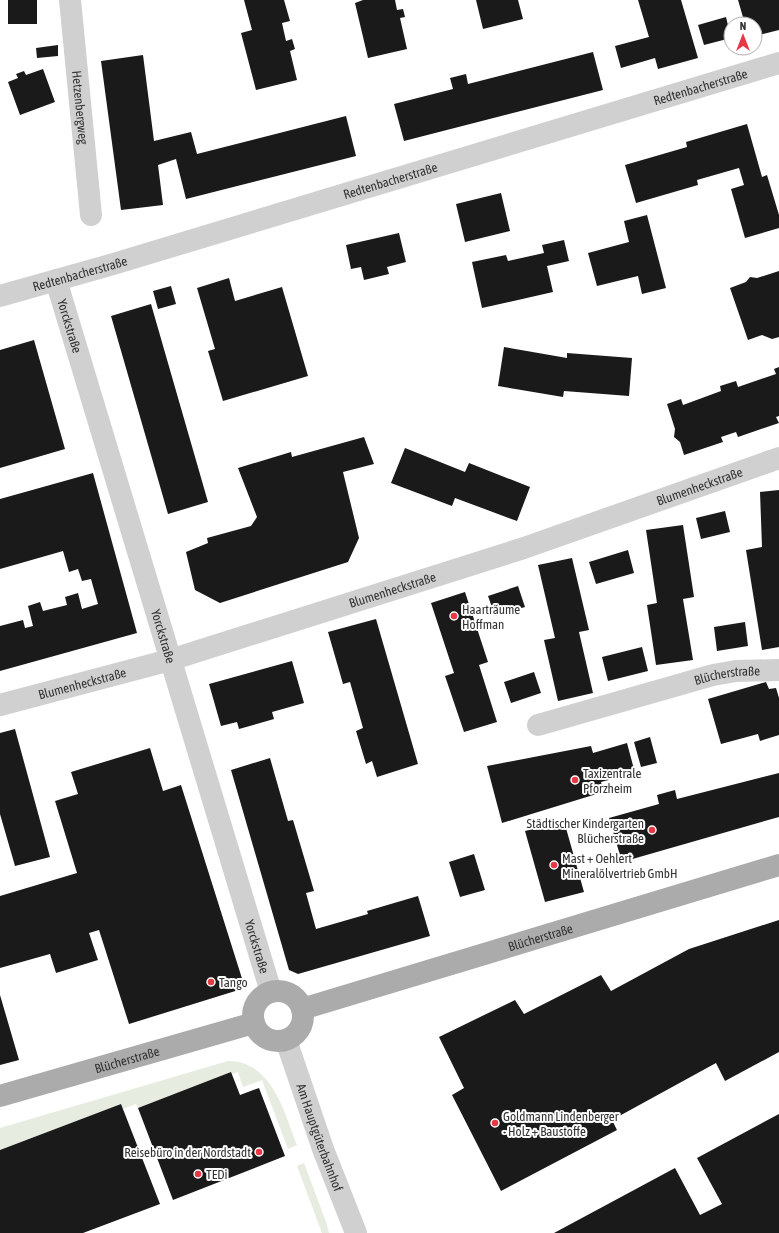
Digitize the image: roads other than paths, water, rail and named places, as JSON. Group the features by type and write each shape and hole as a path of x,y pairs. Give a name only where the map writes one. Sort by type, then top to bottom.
{"main road":[{"name":"Blücherstraße","path":"302,1009 779,865"},
{"path":"281,991 290,994 298,1000 302,1009 303,1018 301,1028 295,1035 286,1040 276,1042 266,1039 258,1032 254,1023 253,1014 256,1004 262,997 271,992 281,991"},
{"name":"Blücherstraße","path":"0,1096 254,1023"}],"street":[{"name":"Hetzenbergweg","path":"70,0 91,215"},
{"name":"Redtenbacherstraße","path":"0,296 117,263 779,63"},
{"name":"Yorckstraße","path":"56,280 271,992"},
{"name":"Blumenheckstraße","path":"0,705 170,660 524,548 779,458"},
{"name":"Blücherstraße","path":"538,725 713,675 749,670 779,670"},
{"name":"Am Hauptgüterbahnhof","path":"286,1040 320,1142 356,1233"}],"place":[{"name":"Haarträume Hoffman","path":"454,616"},
{"name":"Taxizentrale Pforzheim","path":"575,780"},
{"name":"Städtischer Kindergarten Blücherstraße","path":"652,830"},
{"name":"Mast + Oehlert Mineralölvertrieb GmbH","path":"554,865"},
{"name":"Tango","path":"211,982"},
{"name":"Goldmann Lindenberger - Holz + Baustoffe","path":"495,1123"},
{"name":"Reisebüro in der Nordstadt","path":"259,1152"},
{"name":"TEDi","path":"198,1174"}]}
